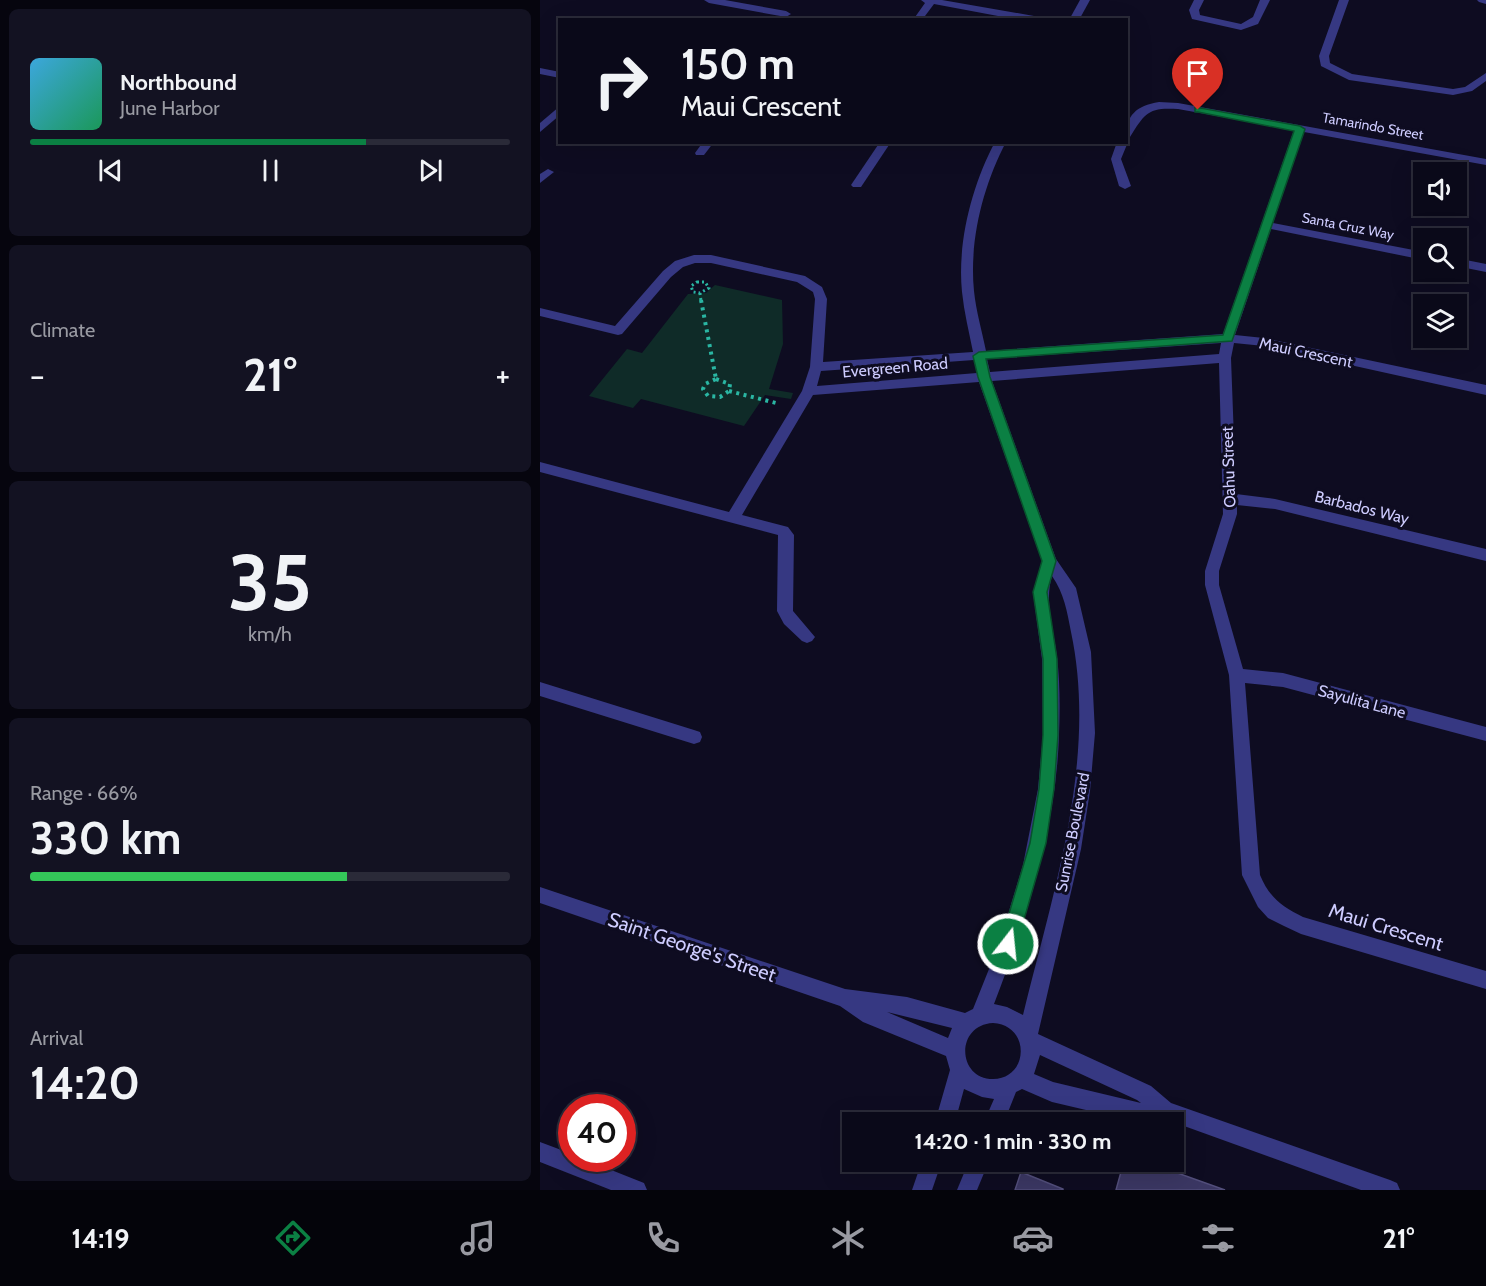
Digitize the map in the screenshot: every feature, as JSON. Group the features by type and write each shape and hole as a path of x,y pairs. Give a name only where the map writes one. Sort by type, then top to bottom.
{"street":[{"path":"918,18 928,0 977,4 1030,18"},
{"path":"1075,18 1085,0"},
{"path":"1199,0 1194,10 1195,17 1241,27 1247,27 1256,22 1265,0"},
{"path":"1344,0 1324,56 1325,64 1349,77 1440,92 1460,92 1486,76"},
{"path":"716,1 786,14"},
{"path":"540,71 558,75"},
{"name":"Tamarindo Street","path":"1128,131 1141,111 1163,105 1486,162"},
{"path":"540,129 558,111"},
{"name":"Oahu Street","path":"1274,913 1258,895 1251,875 1237,675 1212,585 1212,571 1230,514 1225,358 1228,338 1300,129"},
{"path":"700,153 707,144"},
{"path":"857,185 885,144"},
{"name":"Sunrise Boulevard","path":"1000,144 976,203 970,240 968,290 984,377 1049,561 1069,588 1083,652 1087,734 1082,791 1072,849 1029,1038"},
{"path":"1122,144 1116,159 1125,186"},
{"name":"Santa Cruz Way","path":"1267,225 1413,254"},
{"path":"540,312 618,331 667,274 679,264 694,259 711,259 801,279 818,290 821,299 816,367 809,391 733,518"},
{"path":"1467,264 1486,268"},
{"name":"Maui Crescent","path":"979,356 1228,338 1264,342 1486,390"},
{"name":"Evergreen Road","path":"816,367 979,356"},
{"path":"984,377 1225,358"},
{"name":"Evergreen Road","path":"809,391 984,377"},
{"path":"540,467 783,531 787,535 784,611 789,620 807,638"},
{"name":"Barbados Way","path":"1229,499 1275,504 1486,555"},
{"name":"Sunrise Boulevard","path":"974,1019 1008,944 1038,843 1051,735 1050,659 1040,592 1049,561"},
{"name":"Sayulita Lane","path":"1237,675 1283,680 1483,733"},
{"path":"540,689 694,737"},
{"name":"Saint George's Street","path":"540,895 845,998 887,1002 974,1019"},
{"name":"Maui Crescent","path":"1274,913 1301,925 1486,980"},
{"name":"Saint George's Street","path":"845,998 870,1015 955,1050"},
{"path":"999,1112 1014,1083 1028,1066 1031,1051 1029,1038 1017,1021 999,1013 974,1019 959,1035 955,1050 960,1070 966,1078 978,1086 993,1090 1014,1083 1141,1113 1165,1111"},
{"path":"1029,1038 1144,1093 1165,1111 1390,1190"},
{"path":"948,1112 960,1070"},
{"path":"540,1152 637,1190"},
{"path":"922,1190 928,1172"},
{"path":"967,1190 974,1172"}],"path":[{"path":"698,282 705,282 709,288 700,293 693,292 691,286 698,282"},
{"path":"700,293 716,379"},
{"path":"716,379 730,384 729,391 720,397 708,396 703,389 705,384 716,379"},
{"path":"729,391 761,400"}],"green space":[{"path":"715,285 782,300 783,344 769,389 793,393 791,399 765,395 744,426 641,399 633,408 589,396 627,349 642,353 688,294 706,293"}],"building":[{"path":"1021,1172 1063,1189 1063,1190 1015,1190"},
{"path":"1121,1172 1175,1172 1225,1190 1116,1190"}],"route":[{"path":"1008,944 1038,843 1046,789 1051,735 1050,659 1040,592 1049,561 984,377 979,356 1228,338 1300,129 1198,110"}]}
